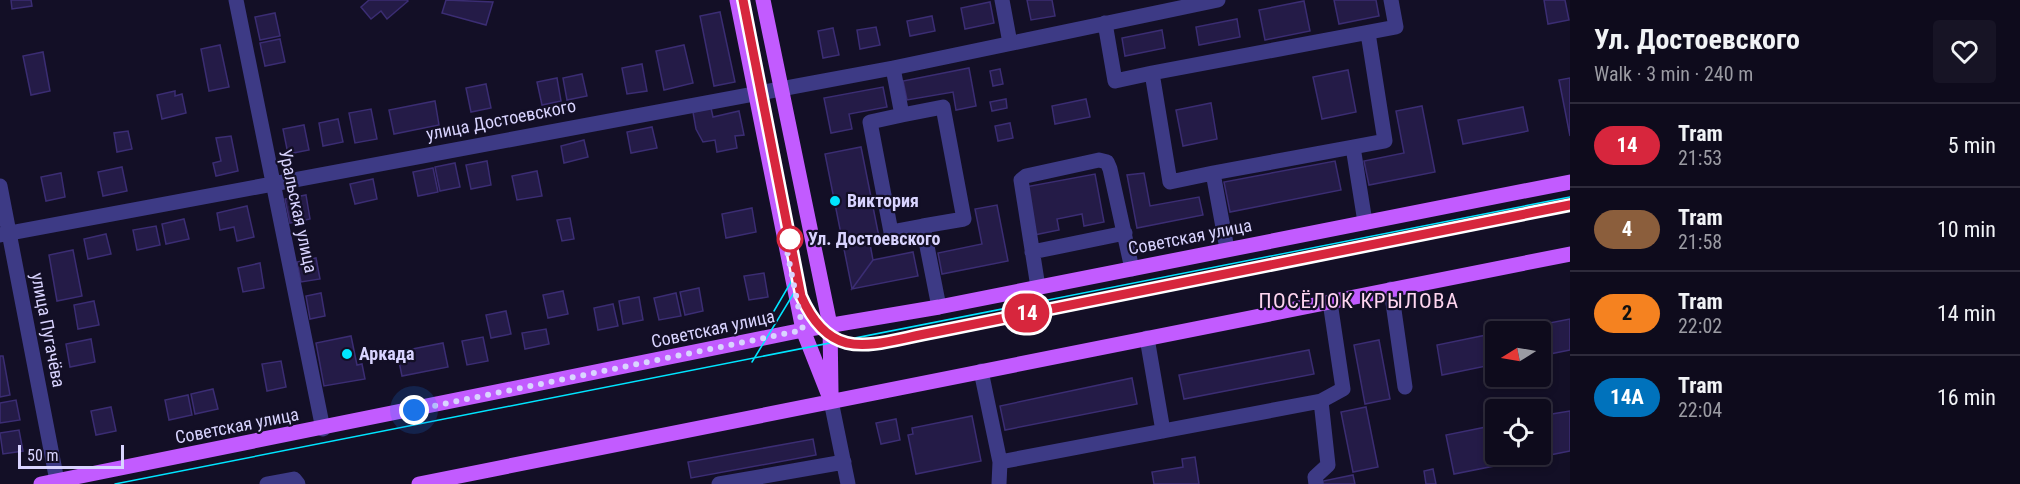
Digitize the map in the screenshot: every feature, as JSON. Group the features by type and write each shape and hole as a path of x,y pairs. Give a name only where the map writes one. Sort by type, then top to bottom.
{"main road":[{"path":"737,0 803,330 831,401"},
{"path":"763,0 830,325 831,401"},
{"name":"Советская улица","path":"41,484 61,482 803,330 939,307 1570,183"},
{"path":"419,484 455,481 831,401 1570,254"}],"street":[{"name":"Уральская улица","path":"236,0 323,429"},
{"path":"1002,0 1010,43"},
{"name":"улица Достоевского","path":"5,234 893,68 1218,0"},
{"path":"1105,23 1115,81 1396,27 1391,0"},
{"path":"1152,73 1170,182 1386,141 1368,33"},
{"path":"893,68 902,115"},
{"path":"943,107 964,219 923,226 891,232 870,122 943,107"},
{"path":"1353,147 1365,222"},
{"path":"1038,287 1021,180 1026,176 1099,160 1107,162 1110,169 1132,269"},
{"path":"1213,173 1227,249"},
{"name":"улица Пугачёва","path":"0,186 5,234 61,482"},
{"path":"923,226 939,307"},
{"path":"1032,252 1125,234"},
{"path":"1391,289 1405,387"},
{"path":"1000,462 1321,401 1343,389 1330,302"},
{"path":"1147,338 1163,431"},
{"path":"981,371 1000,462 999,484"},
{"path":"831,401 848,484"},
{"path":"1316,484 1315,477 1328,465 1321,401"},
{"path":"719,484 844,462"},
{"path":"267,484 294,479 298,484"}],"building":[{"path":"11,0 31,0 32,6 12,9"},
{"path":"369,0 408,1 387,19 381,11 371,19 361,7"},
{"path":"446,0 493,2 486,25 442,13"},
{"path":"1027,0 1052,0 1055,16 1031,20"},
{"path":"1334,0 1376,0 1379,16 1339,24"},
{"path":"1544,0 1565,0 1569,20 1548,24"},
{"path":"1304,1 1310,31 1265,40 1259,10"},
{"path":"990,2 994,23 965,29 961,8"},
{"path":"720,12 735,82 714,86 700,16"},
{"path":"275,13 280,36 260,40 255,17"},
{"path":"932,16 935,31 910,36 907,21"},
{"path":"1237,19 1240,37 1199,45 1196,27"},
{"path":"876,27 880,45 860,49 857,30"},
{"path":"833,28 839,55 823,58 818,31"},
{"path":"1162,30 1165,48 1125,56 1122,38"},
{"path":"280,39 285,62 265,66 260,43"},
{"path":"220,45 229,87 209,91 201,49"},
{"path":"684,45 693,83 664,90 656,51"},
{"path":"43,52 50,91 31,95 23,56"},
{"path":"642,64 647,91 627,94 622,68"},
{"path":"969,68 976,106 956,110 953,92 907,100 903,81"},
{"path":"1000,69 1003,84 993,86 990,71"},
{"path":"1348,70 1356,112 1322,119 1313,77"},
{"path":"582,74 587,96 567,100 563,78"},
{"path":"557,78 561,101 542,105 537,82"},
{"path":"1570,78 1570,136 1559,80"},
{"path":"486,84 491,108 471,112 466,88"},
{"path":"883,87 887,107 849,114 852,129 831,133 824,98"},
{"path":"175,91 175,96 182,94 186,113 162,119 157,95"},
{"path":"1006,99 1007,108 992,111 990,102"},
{"path":"1086,99 1090,117 1055,124 1052,106"},
{"path":"435,101 439,125 394,134 389,110"},
{"path":"1211,103 1217,139 1183,146 1176,110"},
{"path":"1422,106 1435,172 1369,185 1364,161 1404,153 1396,111"},
{"path":"1523,107 1528,131 1463,144 1458,120"},
{"path":"711,108 713,117 739,111 744,135 735,136 737,148 717,152 715,140 703,142 696,129 693,112"},
{"path":"371,109 377,139 355,143 349,113"},
{"path":"338,119 343,142 323,146 319,123"},
{"path":"1010,123 1013,138 998,141 995,126"},
{"path":"304,125 309,150 288,154 283,129"},
{"path":"652,127 657,148 631,153 627,132"},
{"path":"128,131 132,149 117,152 114,133"},
{"path":"231,136 238,171 216,176 213,163 221,161 216,138"},
{"path":"584,140 588,157 564,163 561,146"},
{"path":"861,147 879,237 869,239 873,260 852,289 825,154"},
{"path":"487,161 491,185 471,189 466,165"},
{"path":"1335,161 1341,190 1230,212 1224,182"},
{"path":"455,163 460,187 440,191 435,167"},
{"path":"122,167 127,191 103,196 98,172"},
{"path":"433,168 438,192 418,196 413,172"},
{"path":"537,171 542,196 517,200 512,176"},
{"path":"61,173 65,197 46,201 41,177"},
{"path":"1144,173 1150,206 1199,197 1203,215 1137,228 1127,175"},
{"path":"1095,174 1104,222 1084,226 1082,214 1057,219 1059,230 1034,235 1025,187"},
{"path":"373,179 377,199 355,204 350,184"},
{"path":"306,195 310,219 290,223 285,199"},
{"path":"997,205 1008,261 942,274 938,253 982,244 975,209"},
{"path":"247,206 254,237 237,241 234,227 220,230 217,213"},
{"path":"752,208 756,232 726,238 722,214"},
{"path":"570,218 574,239 562,241 557,220"},
{"path":"184,219 189,239 166,244 162,224"},
{"path":"156,226 160,245 137,250 133,230"},
{"path":"106,234 111,254 88,259 84,239"},
{"path":"73,250 82,296 57,301 49,255"},
{"path":"913,252 918,276 852,289 873,260"},
{"path":"316,258 320,279 301,282 297,262"},
{"path":"260,263 264,288 243,292 238,268"},
{"path":"764,273 768,297 749,300 744,276"},
{"path":"699,288 703,311 685,315 680,292"},
{"path":"563,291 568,314 548,318 543,295"},
{"path":"321,293 325,316 310,319 306,296"},
{"path":"676,293 681,316 659,320 654,298"},
{"path":"639,297 643,320 623,324 619,301"},
{"path":"94,301 99,325 78,329 74,305"},
{"path":"613,304 618,326 598,330 594,308"},
{"path":"506,311 511,334 491,338 486,315"},
{"path":"1570,319 1570,350 1551,354 1551,323"},
{"path":"546,329 549,344 525,349 522,333"},
{"path":"1485,335 1485,366 1442,375 1437,345"},
{"path":"351,336 357,365 362,364 365,379 324,386 316,343"},
{"path":"483,337 488,361 467,365 462,341"},
{"path":"91,339 95,362 70,367 66,344"},
{"path":"1379,340 1390,399 1365,404 1354,345"},
{"path":"443,343 448,367 402,376 397,352"},
{"path":"1309,350 1314,374 1184,399 1179,375"},
{"path":"0,356 3,356 10,395 0,397"},
{"path":"281,361 286,387 267,391 262,364"},
{"path":"1132,378 1137,404 1005,430 1000,406"},
{"path":"213,389 218,409 195,414 191,394"},
{"path":"188,395 192,415 169,420 165,400"},
{"path":"16,400 20,420 0,423 0,403"},
{"path":"111,407 116,431 96,435 91,411"},
{"path":"1366,407 1378,467 1353,472 1341,412"},
{"path":"1570,411 1570,451 1551,455 1551,414"},
{"path":"972,416 981,461 916,474 908,435 913,434 912,428"},
{"path":"896,419 900,440 881,444 876,423"},
{"path":"1485,427 1485,465 1499,465 1454,474 1446,435"},
{"path":"19,430 23,451 3,454 0,433"},
{"path":"813,439 816,455 691,478 688,462"},
{"path":"1195,457 1199,484 1154,484 1152,472 1183,467 1182,459"},
{"path":"1433,469 1436,484 1426,484 1424,471"},
{"path":"1353,475 1355,484 1323,484 1323,481"}],"tram line":[{"path":"743,0 801,295 821,330 841,342"},
{"name":"14","path":"743,0 801,296 810,317 825,334 839,342 865,344 935,332 1570,205"},
{"path":"115,484 1570,197"},
{"path":"774,311 791,282 794,269"},
{"path":"752,362 800,283"}],"place":[{"name":"Виктория","path":"835,201"},
{"name":"Ул. Достоевского","path":"790,239"},
{"name":"Аркада","path":"347,354"}],"district":[{"name":"ПОСЁЛОК КРЫЛОВА","path":"1359,301"}],"route":[{"path":"414,410 803,330 783,231 790,239"}]}
